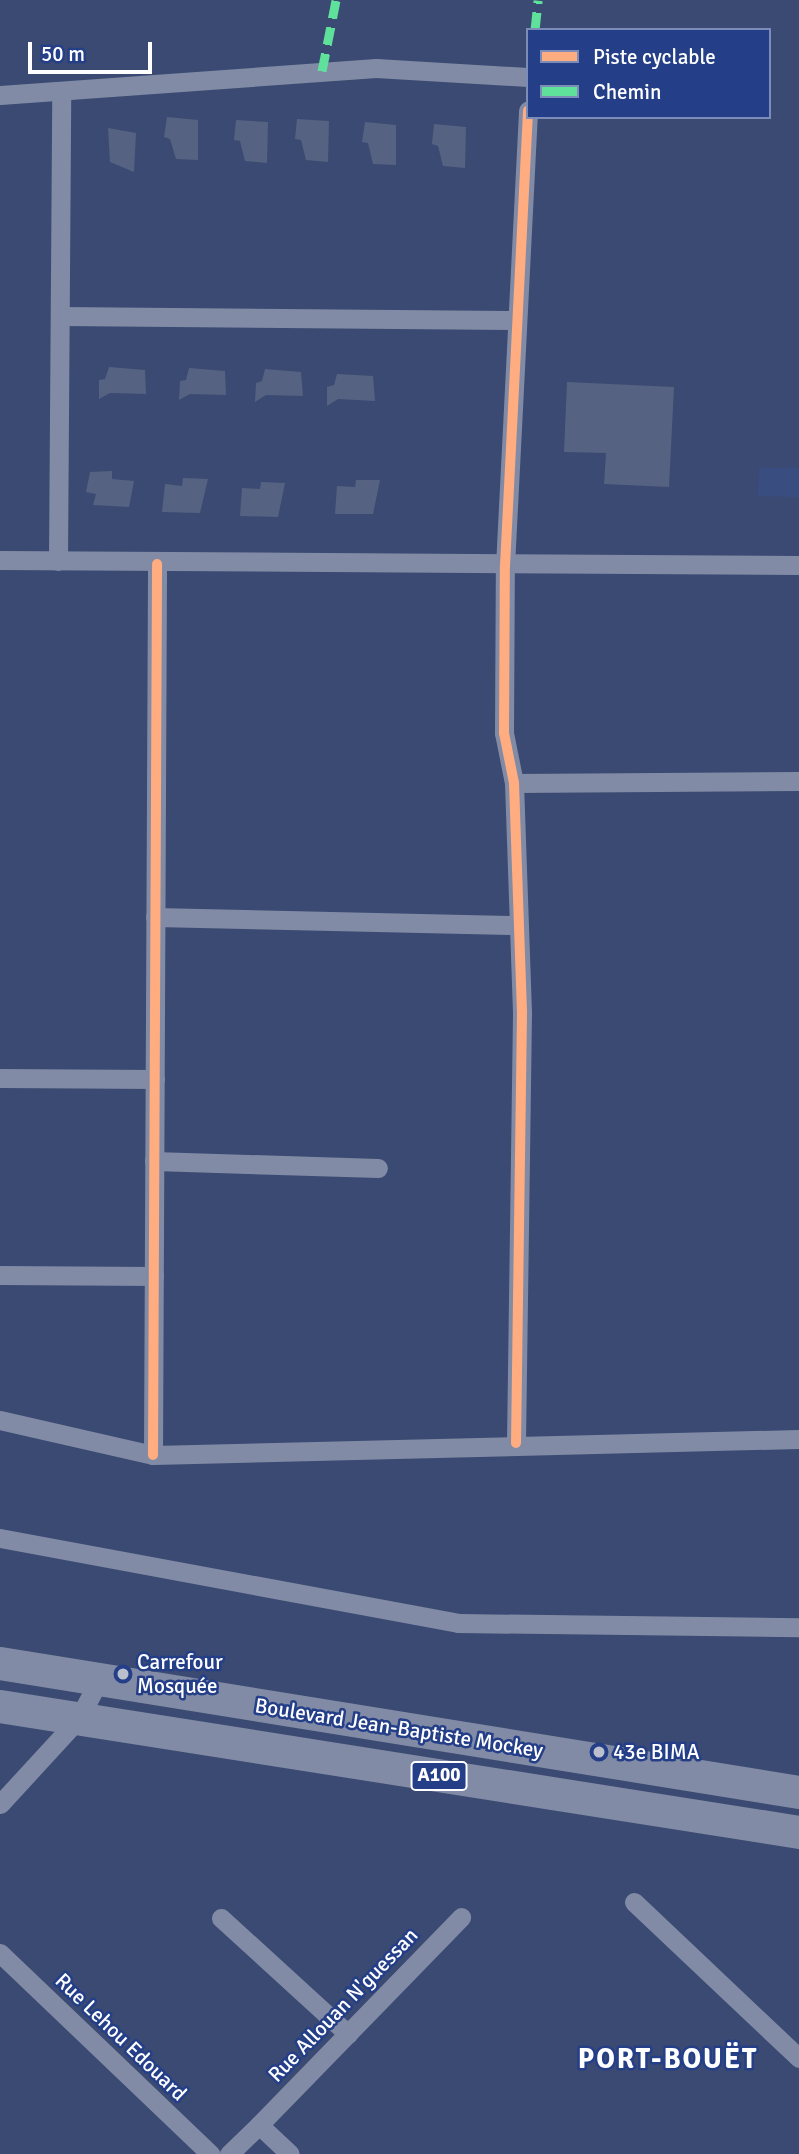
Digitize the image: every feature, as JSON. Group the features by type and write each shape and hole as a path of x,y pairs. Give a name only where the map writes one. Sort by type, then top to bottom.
{"highway":[{"name":"Boulevard Jean-Baptiste Mockey","path":"0,1663 799,1791"},
{"name":"Boulevard Jean-Baptiste Mockey","path":"0,1706 799,1832"}],"street":[{"path":"0,95 376,68 526,77"},
{"path":"58,561 61,91"},
{"path":"516,1443 522,1012 514,783 505,733 505,566 514,320 527,119"},
{"path":"60,316 514,320"},
{"path":"0,560 157,564 799,565"},
{"path":"153,1455 157,564"},
{"path":"514,783 799,782"},
{"path":"155,917 518,925"},
{"path":"0,1078 155,1079"},
{"path":"154,1161 377,1168"},
{"path":"0,1275 154,1276"},
{"path":"0,1420 153,1455 516,1443 799,1439"},
{"path":"0,1538 458,1623 799,1627"},
{"path":"0,1804 79,1718 99,1680"},
{"path":"634,1902 799,2058"},
{"name":"Rue Allouan N'guessan","path":"229,2154 461,1917"},
{"path":"221,1918 348,2034"},
{"name":"Rue Lehou Edouard","path":"0,1953 210,2154"},
{"path":"259,2125 290,2154"}],"water":[{"path":"759,468 799,468 799,497 758,496"}],"building":[{"path":"167,117 198,120 198,160 176,159 170,139 164,137"},
{"path":"297,119 329,121 328,162 306,160 301,140 295,139"},
{"path":"236,120 268,122 267,163 245,161 240,141 234,140"},
{"path":"365,122 396,125 396,165 373,164 368,143 362,142"},
{"path":"434,124 466,127 465,168 443,166 438,146 432,144"},
{"path":"108,128 136,133 134,172 110,162"},
{"path":"109,367 145,370 146,394 110,393 99,399 99,380 105,379"},
{"path":"189,368 225,371 226,395 190,394 179,400 180,381 186,380"},
{"path":"265,369 301,372 303,396 266,395 255,402 256,383 262,381"},
{"path":"337,374 373,376 375,401 338,399 327,406 327,387 334,385"},
{"path":"567,382 674,387 669,487 604,484 606,453 564,452"},
{"path":"112,471 112,479 134,481 129,507 93,505 96,494 86,492 90,472"},
{"path":"183,478 208,479 200,513 162,512 165,484 182,486"},
{"path":"356,480 380,480 373,514 335,514 337,486 355,487"},
{"path":"261,482 285,483 278,517 240,516 242,488 260,489"}],"marked path":[{"path":"322,71 336,0"},
{"path":"535,28 538,0"}],"cycle path":[{"path":"516,1443 522,1012 514,783 504,733 505,566 528,119"},
{"path":"153,1455 157,564"}],"place":[{"name":"Carrefour Mosquée","path":"123,1674"},
{"name":"43e BIMA","path":"599,1752"}],"district":[{"name":"PORT-BOUËT","path":"668,2059"}]}
